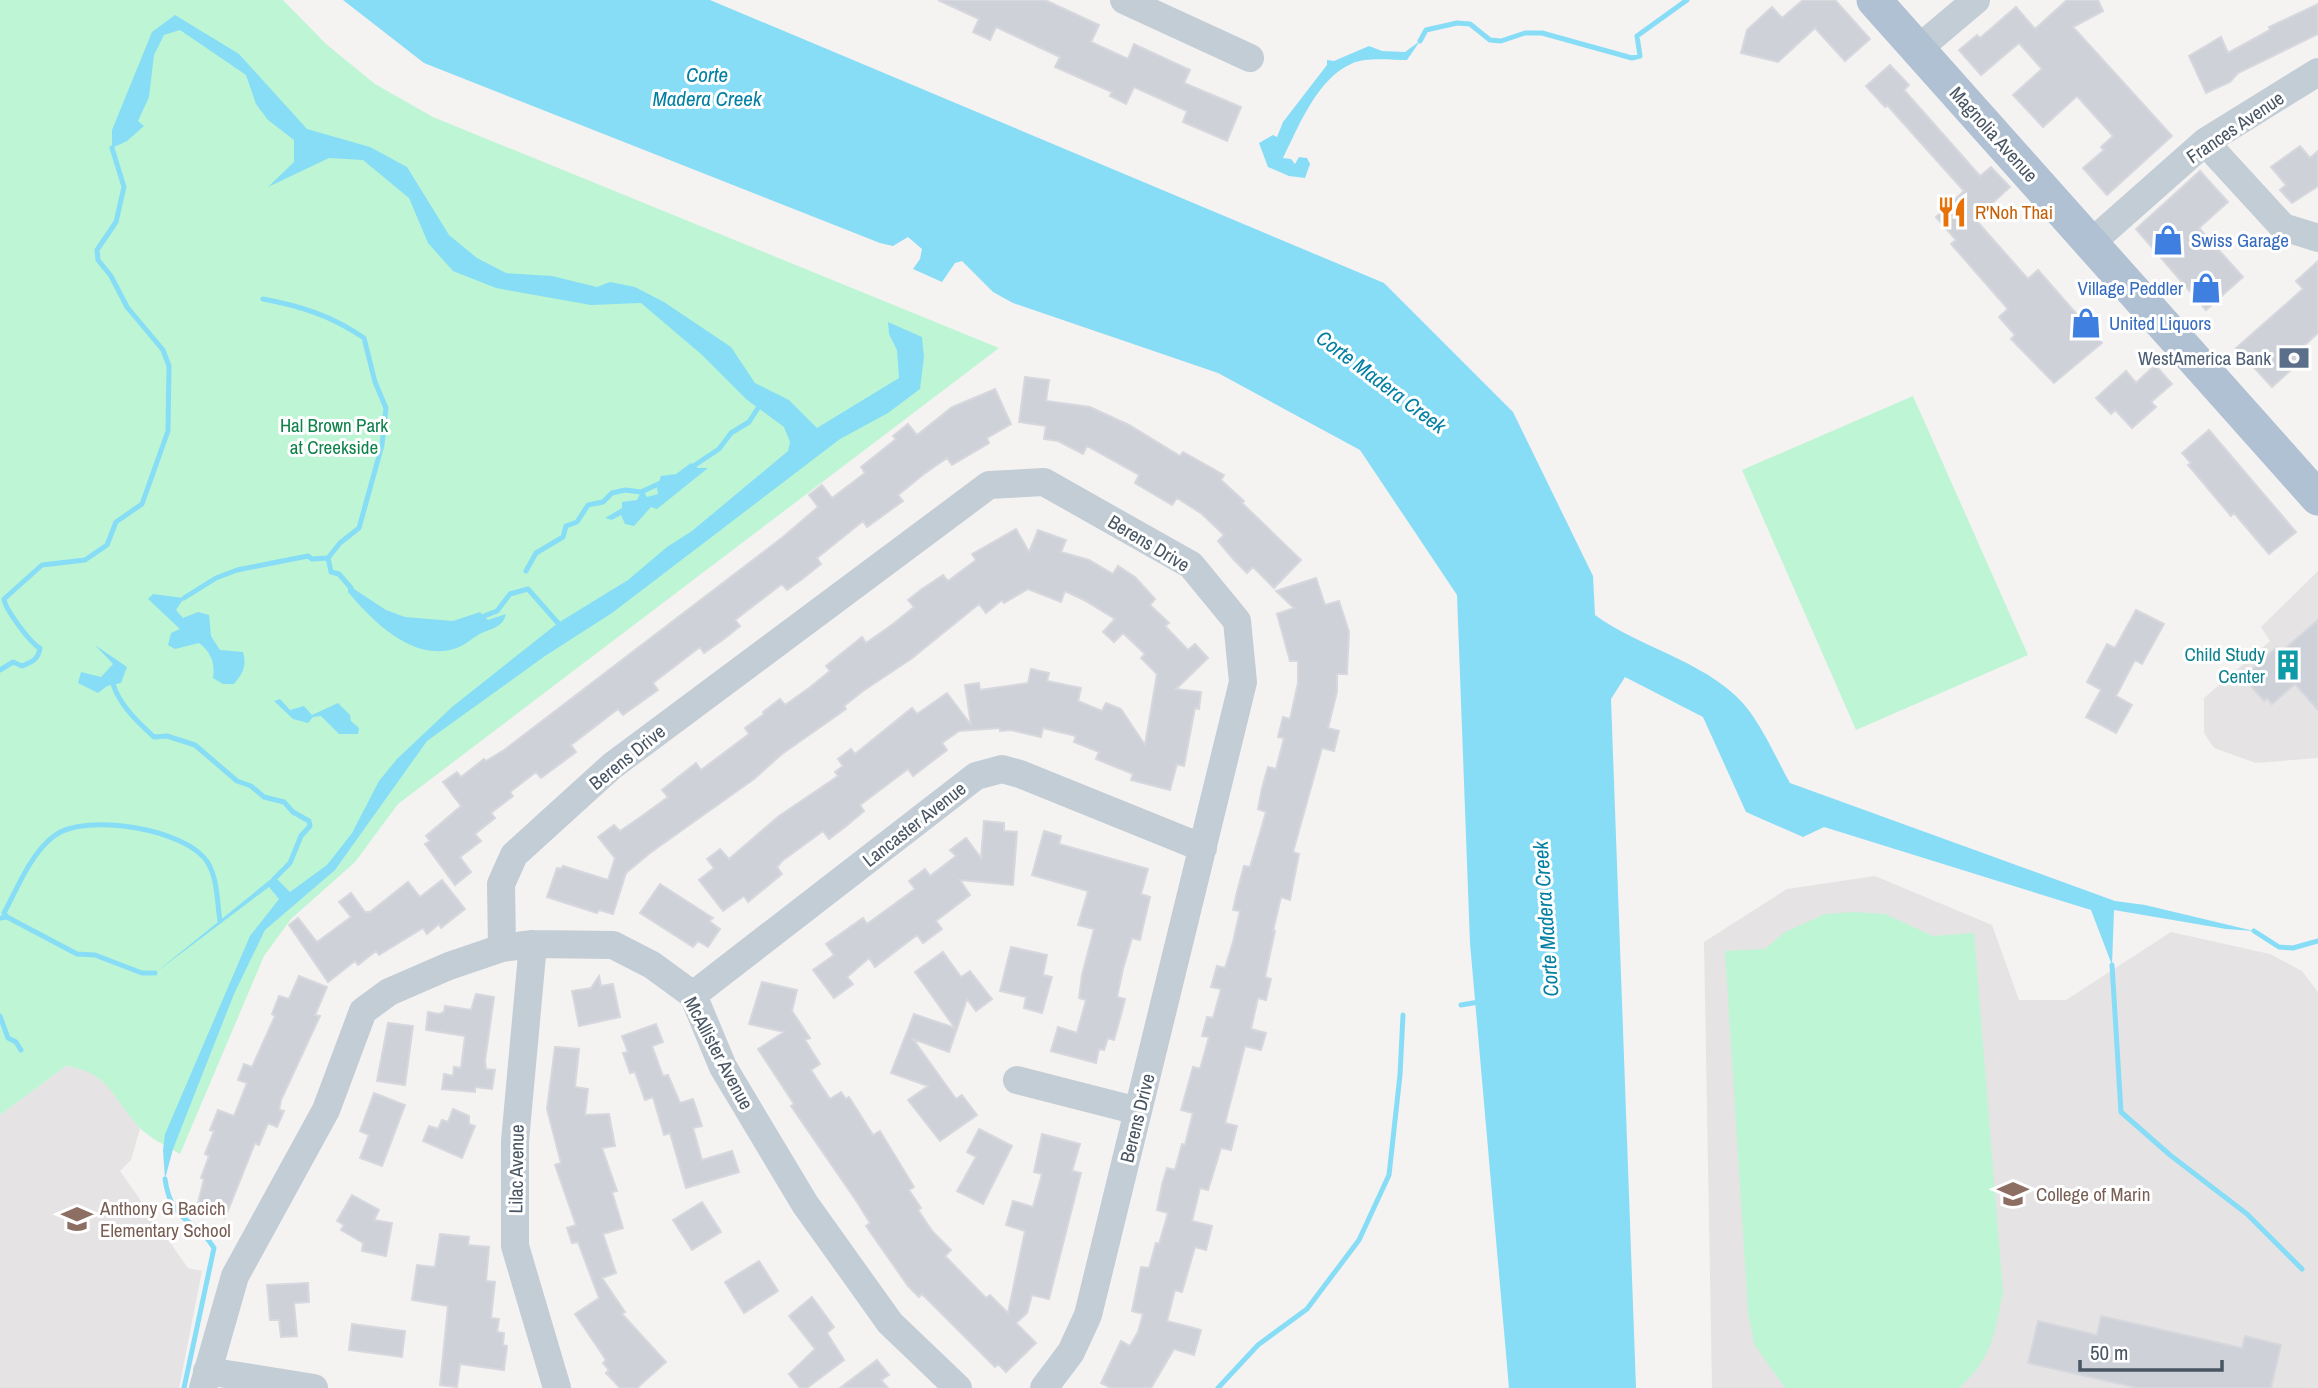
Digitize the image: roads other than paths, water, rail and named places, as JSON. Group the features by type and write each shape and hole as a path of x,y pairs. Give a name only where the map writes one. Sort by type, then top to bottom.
{"main road":[{"name":"Magnolia Avenue","path":"1874,0 2318,498"}],"street":[{"path":"1124,0 1250,58"},
{"path":"1918,49 1976,0"},
{"name":"Frances Avenue","path":"2092,242 2206,142 2318,72"},
{"path":"2206,142 2283,228 2318,238"},
{"name":"Berens Drive","path":"502,948 500,884 514,855 612,766 989,485 1044,482 1191,565 1237,621 1243,682 1088,1315 1071,1352 1044,1388"},
{"name":"Lancaster Avenue","path":"693,995 976,776 1002,769 1020,774 1203,848"},
{"name":"McAllister Avenue","path":"205,1380 235,1276 326,1110 363,1011 378,998 449,966 502,948 533,944 613,945 652,965 693,995 723,1067 805,1204 890,1323 958,1388"},
{"name":"Lilac Avenue","path":"533,944 515,1141 515,1246 557,1388"},
{"path":"1017,1080 1138,1111"},
{"path":"205,1380 314,1388"}],"water":[{"name":"Corte Madera Creek","path":"343,0 710,0 1384,283 1513,412 1593,576 1595,615 1613,627 1698,669 1735,695 1756,720 1790,783 2115,901 2145,905 2254,931 2226,929 2114,910 2112,965 2091,910 1824,827 1803,837 1746,812 1703,717 1625,677 1611,699 1636,1388 1509,1388 1470,943 1457,595 1360,450 1218,373 1013,303 993,292 962,261 955,263 942,282 913,269 920,259 922,249 908,237 893,246 880,243 424,63"},
{"path":"175,15 239,54 307,129 370,147 407,167 449,235 477,258 506,273 552,276 597,287 610,282 635,287 664,302 731,347 755,383 789,400 817,428 899,378 897,350 889,334 888,322 922,337 924,357 920,389 888,413 840,439 612,613 545,656 427,741 335,870 265,930 234,994 173,1149 165,1179 165,1134 250,936 279,899 269,887 155,973 271,879 278,880 290,892 327,865 352,833 379,781 397,759 452,707 558,623 628,580 667,547 692,531 788,451 790,442 784,427 746,399 701,354 641,303 591,305 496,288 453,271 428,243 409,198 363,160 329,158 268,187 294,162 294,140 268,120 256,104 246,75 180,30 164,35 154,55 149,97 138,121 144,126 127,141 112,148 112,130 152,32"},
{"path":"1420,41 1407,60 1372,59 1353,63 1340,70 1319,91 1283,158 1291,159 1295,164 1299,157 1307,158 1310,164 1305,178 1289,176 1268,167 1259,143 1273,135 1277,137 1283,122 1327,65 1327,60 1334,61 1369,46 1382,51 1405,52"},
{"path":"691,463 698,468 708,468 657,509 651,507 634,526 625,524 621,515 612,520 605,518 622,508 622,502 637,500 642,489 647,497 658,494 661,476 676,474"},
{"path":"348,585 386,610 405,617 453,621 480,612 488,620 506,614 499,625 459,647 443,651 427,650 397,638 383,627 348,592"},
{"path":"153,594 184,598 176,610 183,618 198,612 209,615 211,636 220,650 243,652 243,669 234,684 223,684 213,678 212,659 199,643 175,649 168,645 171,633 180,629 148,599"},
{"path":"95,645 127,667 121,683 107,686 98,693 78,683 81,672 101,677 113,664"},
{"path":"280,699 290,710 304,706 312,715 338,703 359,728 358,734 339,734 321,716 313,717 308,723 293,719 274,701"}],"waterway":[{"path":"1420,41 1426,30 1457,23 1470,24 1490,40 1501,41 1525,33 1542,33 1632,58 1640,56 1637,36 1687,0"},
{"path":"0,670 13,662 22,666 32,662 40,648 19,626 4,599 42,565 85,560 107,545 116,522 142,504 168,431 169,366 163,350 127,307 111,276 98,260 97,250 116,222 124,187 112,148"},
{"path":"263,299 316,313 364,338 375,382 386,408 382,445 359,528 340,543 328,558 331,572 339,574 351,588"},
{"path":"689,469 719,449 731,433 749,422 758,408"},
{"path":"526,571 536,553 563,537 566,526 577,522 588,505 603,502 612,493 625,490 641,492 665,481"},
{"path":"184,598 216,578 237,570 308,556 312,559 328,558"},
{"path":"479,618 497,611 510,594 528,589 558,623"},
{"path":"113,684 125,706 154,737 167,736 195,745 237,781 251,786 264,797 284,802 293,812 309,821 310,826 301,836 290,863 274,879"},
{"path":"7,917 4,913 19,883 46,843 69,829 88,825 111,825 159,833 197,851 208,863 214,877 220,921"},
{"path":"0,918 7,917 77,954 95,955 142,973 155,973"},
{"path":"2254,931 2279,947 2293,948 2318,941"},
{"path":"2112,965 2121,1112 2170,1155 2247,1214 2302,1269"},
{"path":"1461,1005 1479,1002"},
{"path":"1218,1388 1258,1345 1307,1309 1359,1240 1389,1175 1400,1075 1403,1015"},
{"path":"0,1016 8,1038 16,1042 21,1050"},
{"path":"165,1179 173,1205 214,1248 184,1388"}],"place":[{"name":"R'Noh Thai","path":"1952,212"},
{"name":"Swiss Garage","path":"2168,240"},
{"name":"Village Peddler","path":"2206,288"},
{"name":"United Liquors","path":"2086,323"},
{"name":"WestAmerica Bank","path":"2294,358"},
{"name":"Child Study Center","path":"2288,665"},
{"name":"College of Marin","path":"2013,1194"},
{"name":"Anthony G Bacich Elementary School","path":"77,1219"}],"park label":[{"name":"Hal Brown Park at Creekside","path":"334,436"}]}
